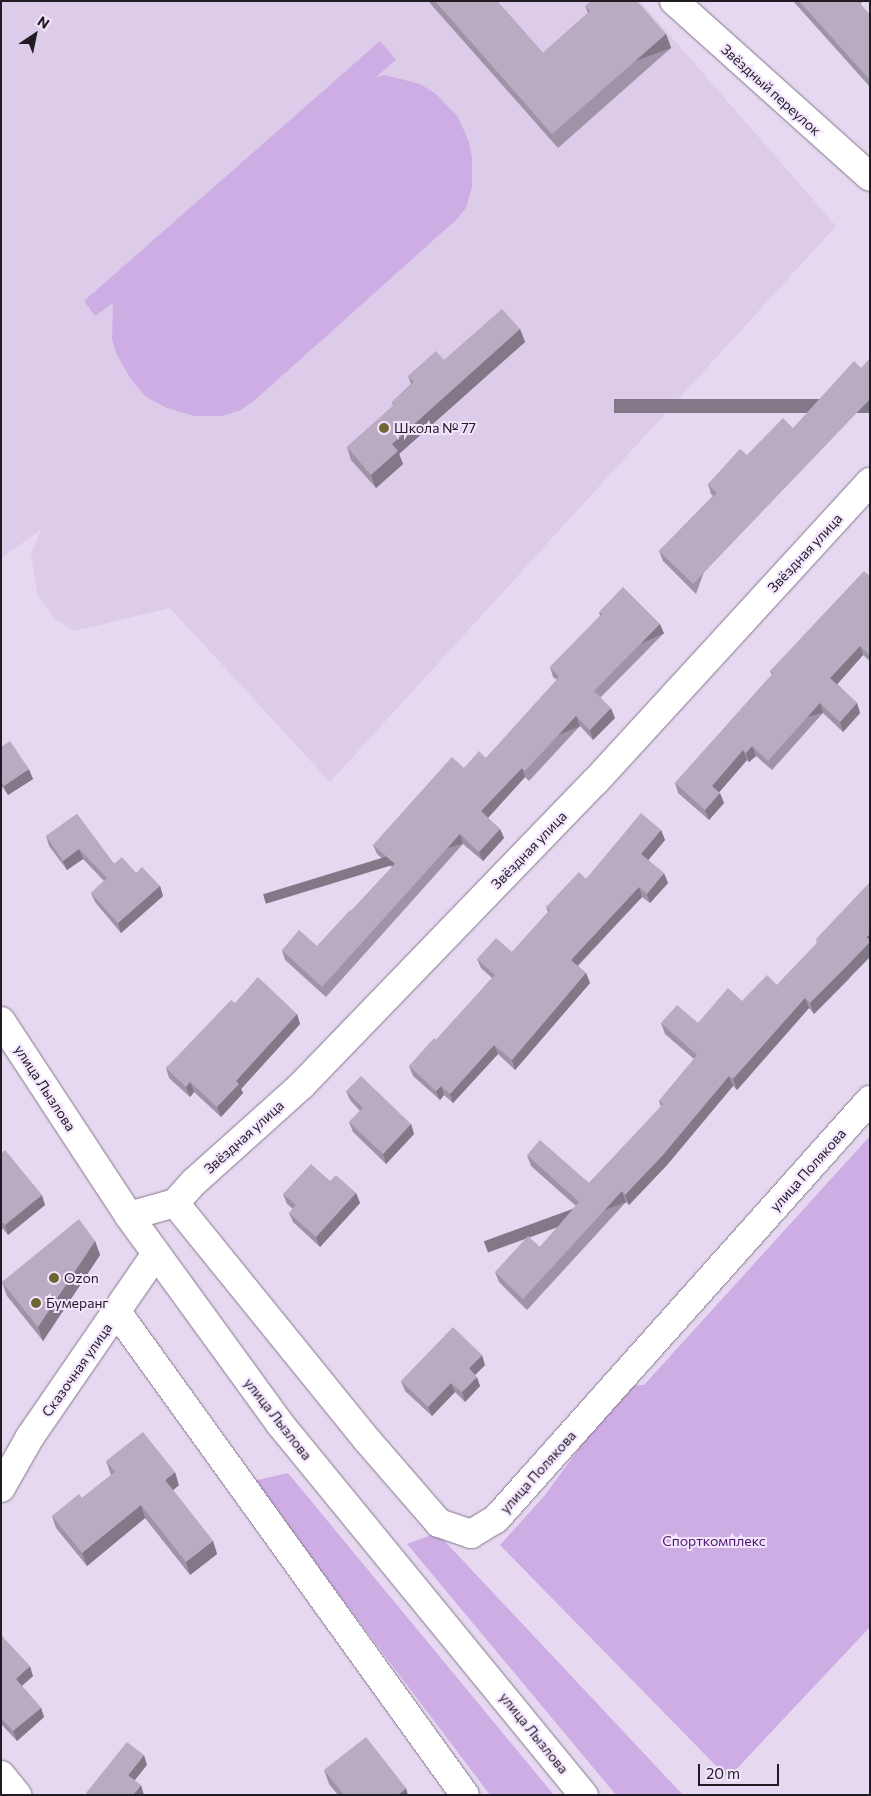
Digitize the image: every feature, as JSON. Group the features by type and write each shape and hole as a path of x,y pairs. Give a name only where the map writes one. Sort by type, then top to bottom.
{"street":[{"name":"Звёздный переулок","path":"674,1 870,177"},
{"name":"Звёздная улица","path":"175,1203 194,1182 302,1085 595,782 870,482"},
{"name":"улица Лызлова","path":"1,1021 129,1216 280,1424 584,1795"},
{"name":"улица Полякова","path":"175,1203 367,1440 440,1523 471,1534 496,1519 870,1100"},
{"path":"129,1216 175,1203"},
{"name":"Сказочная улица","path":"1,1488 30,1437 156,1254"},
{"path":"117,1312 465,1795"},
{"path":"1,1775 17,1795"}],"shaded area":[{"name":"Школа № 77","path":"1,1 640,1 836,226 330,782 170,608 74,631 55,619 38,597 31,554 41,530 1,558"}],"green space":[{"path":"380,41 396,60 376,77 385,75 420,84 436,94 458,117 469,142 472,158 472,187 466,208 457,219 255,400 241,410 223,416 195,416 167,408 146,397 130,378 116,353 112,339 113,303 95,316 84,301"},
{"name":"Спорткомплекс","path":"870,1136 870,1627 728,1778 500,1545 545,1495 625,1386 644,1385"},
{"path":"288,1473 554,1795 490,1795 253,1481"},
{"path":"437,1533 683,1795 616,1795 407,1544"}],"building":[{"path":"435,1 497,1 543,53 590,11 585,6 591,1 637,1 666,34 552,134"},
{"path":"799,1 858,1 870,15 870,80"},
{"path":"502,309 520,329 392,444 398,451 371,475 347,447 394,405 392,402 414,382 408,376 436,351 444,360"},
{"path":"870,358 870,399 693,584 659,551 717,493 708,484 740,449 747,455 783,418 793,428 854,361 861,368"},
{"path":"864,571 870,576 870,655 860,646 830,678 857,703 840,722 820,703 768,761 752,746 746,753 743,750 712,786 720,793 705,810 675,783 773,673 770,671"},
{"path":"623,587 660,624 594,691 611,708 590,730 576,716 525,771 522,768 481,811 500,829 479,852 460,834 322,987 282,950 299,930 317,946 351,911 395,864 373,845 452,757 464,768 479,751 486,758 559,677 550,667 602,614 599,612"},
{"path":"10,741 29,769 4,786 1,781 1,747"},
{"path":"641,813 661,830 641,854 664,873 647,894 639,887 571,960 586,973 512,1060 494,1045 450,1094 441,1086 436,1091 409,1066 434,1038 436,1040 495,975 477,959 496,938 512,952 550,910 546,907 579,872 586,879"},
{"path":"77,814 114,864 122,857 136,873 142,867 160,886 118,923 91,893 107,878 79,849 63,861 46,836"},
{"path":"870,882 870,933 866,937 870,942 810,1003 805,998 733,1079 729,1076 663,1155 625,1195 622,1191 523,1299 495,1272 528,1236 540,1247 579,1202 527,1155 540,1140 589,1183 663,1104 659,1101 697,1055 661,1023 677,1005 698,1023 728,988 742,1001 767,975 777,985 819,941 816,939"},
{"path":"258,977 297,1014 236,1081 239,1084 217,1107 190,1082 186,1087 166,1068 231,1000 235,1003"},
{"path":"361,1076 411,1124 383,1154 349,1122 363,1108 346,1091"},
{"path":"5,1150 42,1195 5,1225 1,1221 1,1154"},
{"path":"311,1164 330,1181 336,1175 356,1193 316,1237 289,1213 296,1205 283,1194"},
{"path":"79,1219 95,1241 38,1327 2,1282"},
{"path":"453,1327 482,1355 469,1368 477,1377 462,1392 451,1383 428,1407 401,1381"},
{"path":"143,1432 175,1472 165,1480 213,1541 186,1562 141,1505 82,1553 52,1516 79,1494 82,1498 115,1472 106,1461"},
{"path":"1,1635 30,1666 16,1679 41,1708 13,1731 1,1718"},
{"path":"366,1737 406,1788 398,1795 344,1795 324,1770"},
{"path":"127,1742 144,1755 128,1775 141,1785 133,1795 88,1795 86,1793"}],"place":[{"name":"Школа № 77","path":"384,428"},
{"name":"Ozon","path":"54,1278"},
{"name":"Бумеранг","path":"36,1303"}]}
